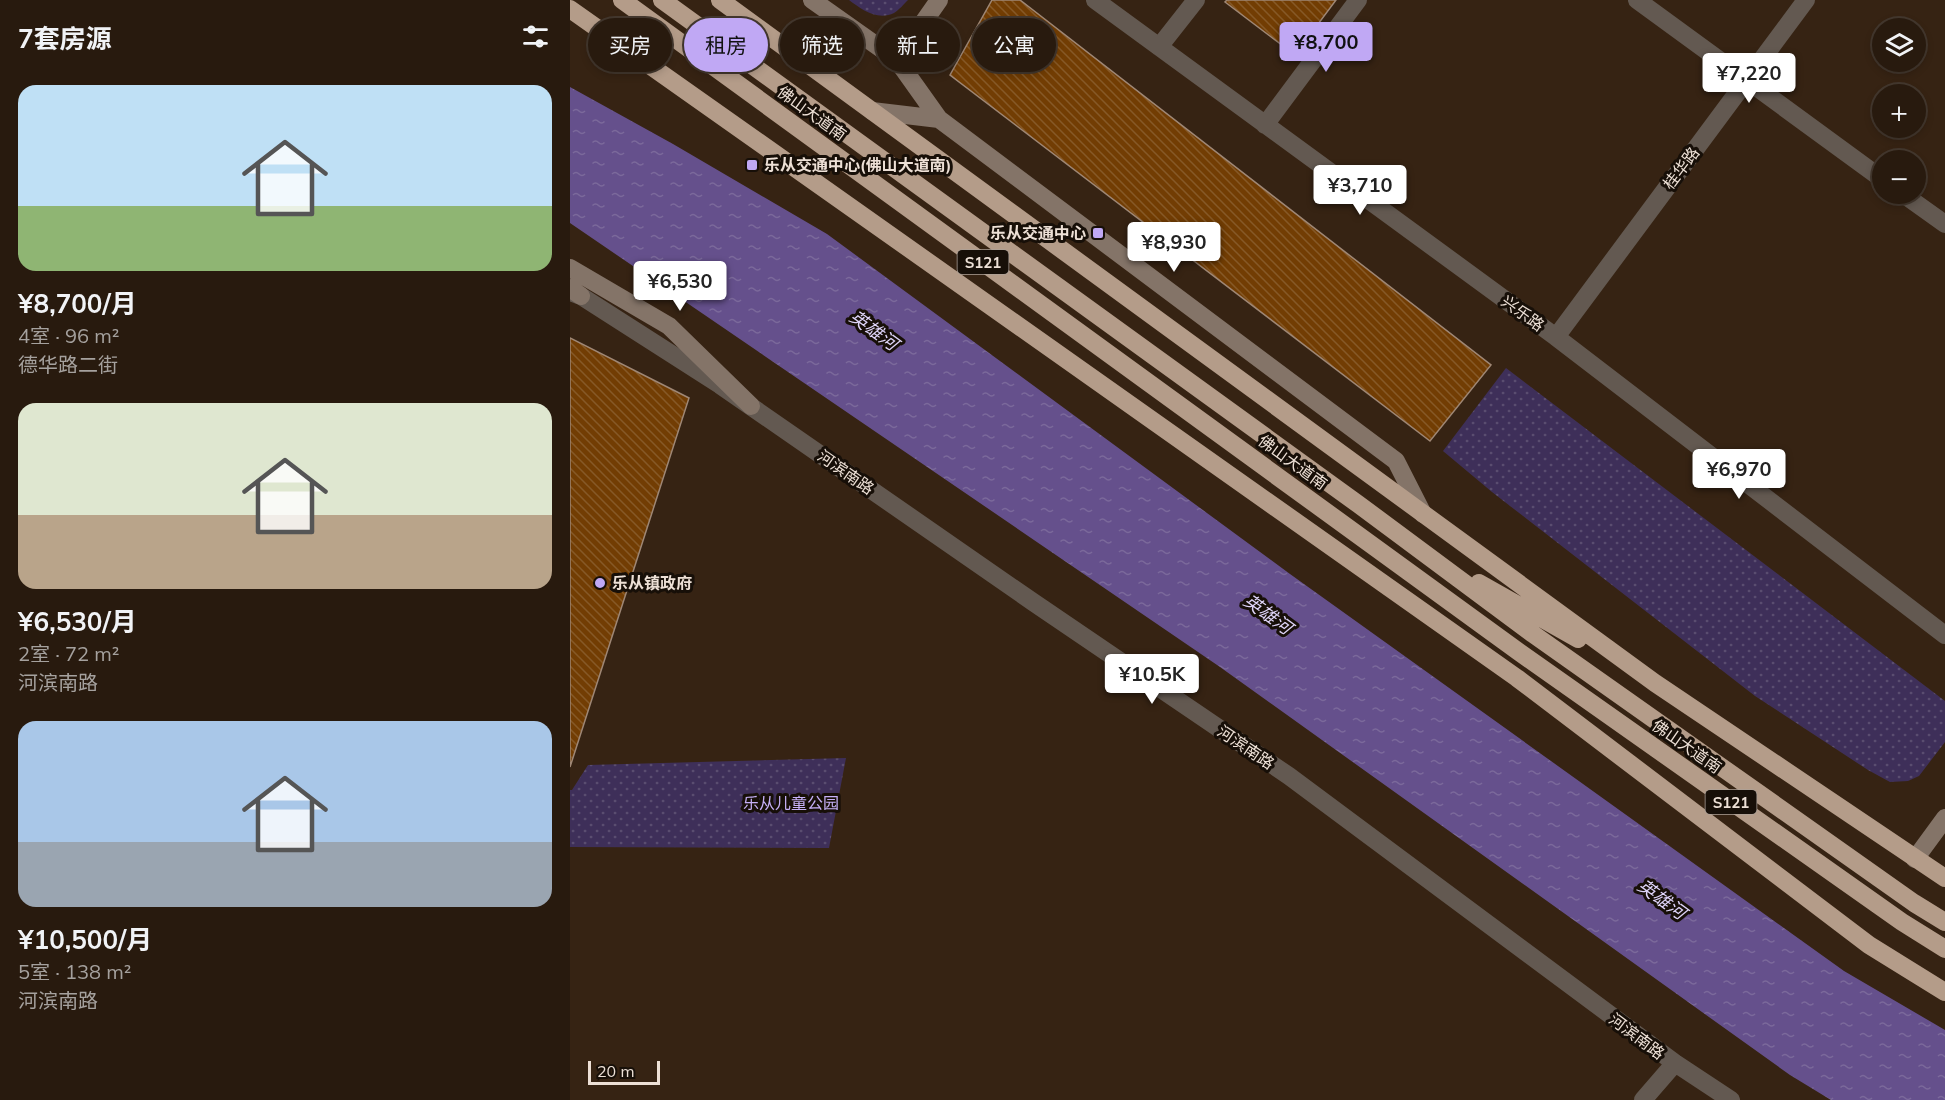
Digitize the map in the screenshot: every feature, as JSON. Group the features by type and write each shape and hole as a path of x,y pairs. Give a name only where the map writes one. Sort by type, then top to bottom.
{"highway":[{"name":"佛山大道南","path":"622,0 1519,652 1902,922 1945,949"},
{"name":"佛山大道南","path":"662,0 1358,504 1533,634 1914,903 1945,922"},
{"path":"720,0 1655,683 1945,878"},
{"path":"570,9 1517,678 1869,945 1945,992"},
{"path":"1405,540 1655,683"},
{"path":"1399,564 1517,678"}],"main road":[{"path":"812,0 876,45"},
{"path":"926,18 939,0"},
{"path":"906,72 939,119 1396,461 1423,514"},
{"path":"872,111 939,119"},
{"path":"570,268 669,326 751,406"},
{"path":"1915,859 1945,818"}],"street":[{"name":"兴乐路","path":"1095,0 1556,337 1945,635"},
{"path":"1160,47 1196,0"},
{"path":"1265,125 1358,0"},
{"path":"1637,0 1872,172"},
{"name":"桂华路","path":"1556,337 1806,0"},
{"path":"1917,204 1945,224"},
{"name":"河滨南路","path":"573,291 751,406 1289,776 1675,1063 1731,1100"},
{"path":"1643,1100 1675,1063"}],"green space":[{"path":"849,0 908,0 894,13 881,16 870,13"},
{"path":"1506,368 1945,701 1945,742 1919,776 1908,781 1890,782 1755,696 1492,492 1443,451"},
{"name":"乐从儿童公园","path":"846,758 829,848 570,847 570,790 588,765"}],"water":[{"name":"英雄河","path":"570,87 827,234 1290,574 1844,971 1945,1030 1945,1100 1831,1100 1790,1075 1220,667 570,223"}],"building":[{"path":"992,0 1020,0 1043,18 982,18"},
{"path":"1227,0 1336,0 1295,55 1225,2"},
{"path":"1056,28 1491,365 1430,441 950,75 952,72 960,72 960,57 972,36 972,72 1056,72"},
{"name":"乐从镇政府","path":"570,338 689,398 570,767"}],"place":[{"name":"乐从交通中心(佛山大道南)","path":"752,165"},
{"name":"乐从交通中心","path":"1098,233"},
{"name":"乐从镇政府","path":"600,583"}]}
